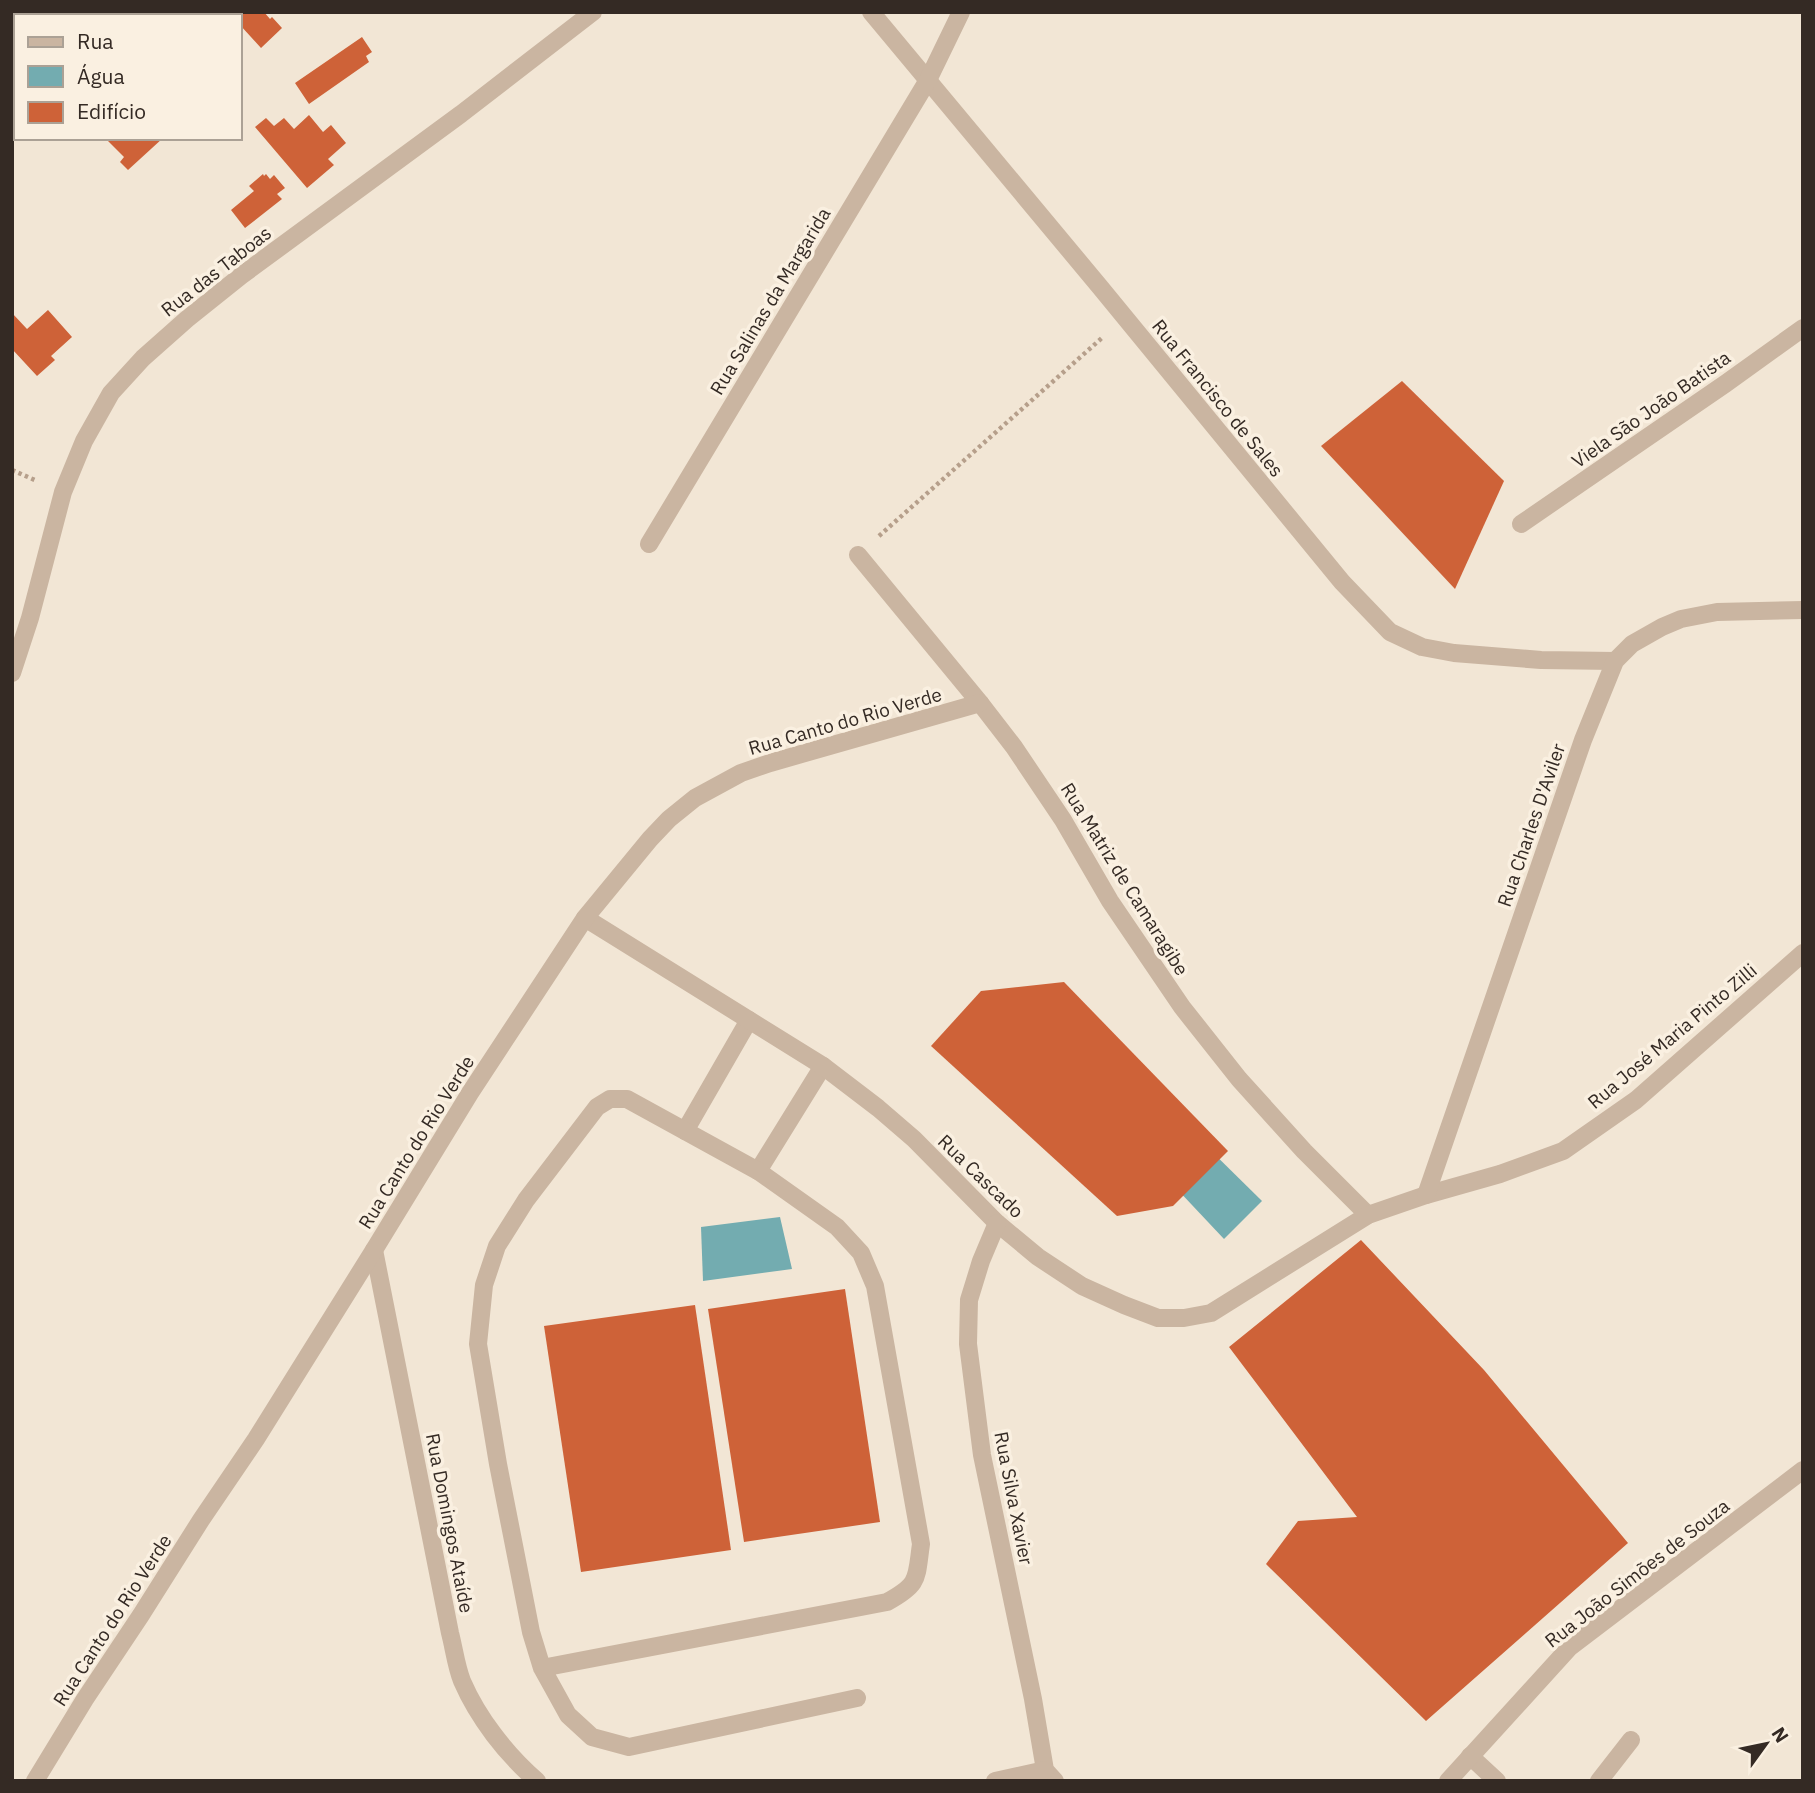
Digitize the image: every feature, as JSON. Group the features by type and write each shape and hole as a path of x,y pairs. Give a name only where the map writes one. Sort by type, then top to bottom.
{"street":[{"name":"Rua das Taboas","path":"12,673 30,618 63,492 84,441 111,393 187,318 593,12"},
{"name":"Rua Francisco de Sales","path":"871,12 1342,582 1390,632 1422,647 1454,653 1541,660 1615,661"},
{"name":"Rua Salinas da Margarida","path":"649,544 928,80 961,12"},
{"name":"Viela São João Batista","path":"1521,524 1803,328"},
{"name":"Rua Matriz de Camaragibe","path":"858,555 1014,747 1063,820 1110,901 1182,1007 1239,1079 1304,1151 1368,1215"},
{"name":"Rua Charles D'Aviler","path":"1426,1195 1583,740 1615,661 1632,644 1662,626 1681,619 1717,612 1803,610"},
{"name":"Rua Canto do Rio Verde","path":"35,1781 85,1699 256,1439 470,1093 585,918 650,838 668,819 695,798 741,773 980,703"},
{"name":"Rua Cascado","path":"585,918 823,1066 914,1139 997,1223 1038,1256 1082,1286 1158,1318 1184,1318 1211,1313 1368,1215"},
{"name":"Rua José Maria Pinto Zilli","path":"1368,1215 1500,1174 1563,1151 1636,1100 1803,953"},
{"path":"685,1131 749,1020"},
{"path":"758,1171 823,1066"},
{"path":"542,1668 887,1602 907,1591 916,1577 921,1544 875,1286 861,1253 837,1227 758,1171 627,1099 610,1099 597,1107 526,1200 497,1246 484,1285 478,1344 531,1632 542,1668 568,1715 592,1737 629,1747 857,1699"},
{"name":"Rua Silva Xavier","path":"997,1223 969,1300 968,1344 982,1455 1050,1776"},
{"name":"Rua Domingos Ataíde","path":"374,1251 461,1679 479,1712 502,1745 537,1781"},
{"name":"Rua João Simões de Souza","path":"1448,1781 1570,1647 1803,1470"},
{"path":"1600,1781 1631,1740"},
{"path":"1470,1756 1497,1781"},
{"path":"995,1781 1050,1776"}],"path":[{"path":"858,555 1125,318"}],"water":[{"path":"1195,1135 1262,1201 1224,1239 1160,1171"},
{"path":"780,1217 792,1269 703,1281 701,1227"}],"building":[{"path":"12,12 26,12 28,14 14,14 14,44"},
{"path":"186,12 188,14 162,14"},
{"path":"228,12 264,12 282,28 261,48 242,27 242,14"},
{"path":"362,37 372,52 366,56 369,62 309,104 295,83"},
{"path":"309,115 323,132 331,125 346,143 328,159 334,165 307,188 255,127 266,118 274,126 284,118 294,129"},
{"path":"107,140 161,140 128,170 120,162 124,157"},
{"path":"263,174 270,179 274,175 285,188 277,194 282,199 245,228 231,210 254,191 249,186"},
{"path":"48,310 72,337 51,356 55,360 37,376 12,349 12,313 27,329"},
{"path":"1402,381 1504,481 1455,589 1321,446"},
{"path":"1064,982 1228,1151 1173,1206 1117,1216 931,1046 981,991"},
{"path":"1361,1240 1484,1370 1628,1543 1426,1721 1266,1564 1298,1521 1357,1517 1229,1347"},
{"path":"845,1289 880,1522 744,1542 708,1309"},
{"path":"695,1305 731,1550 581,1572 544,1326"}]}
